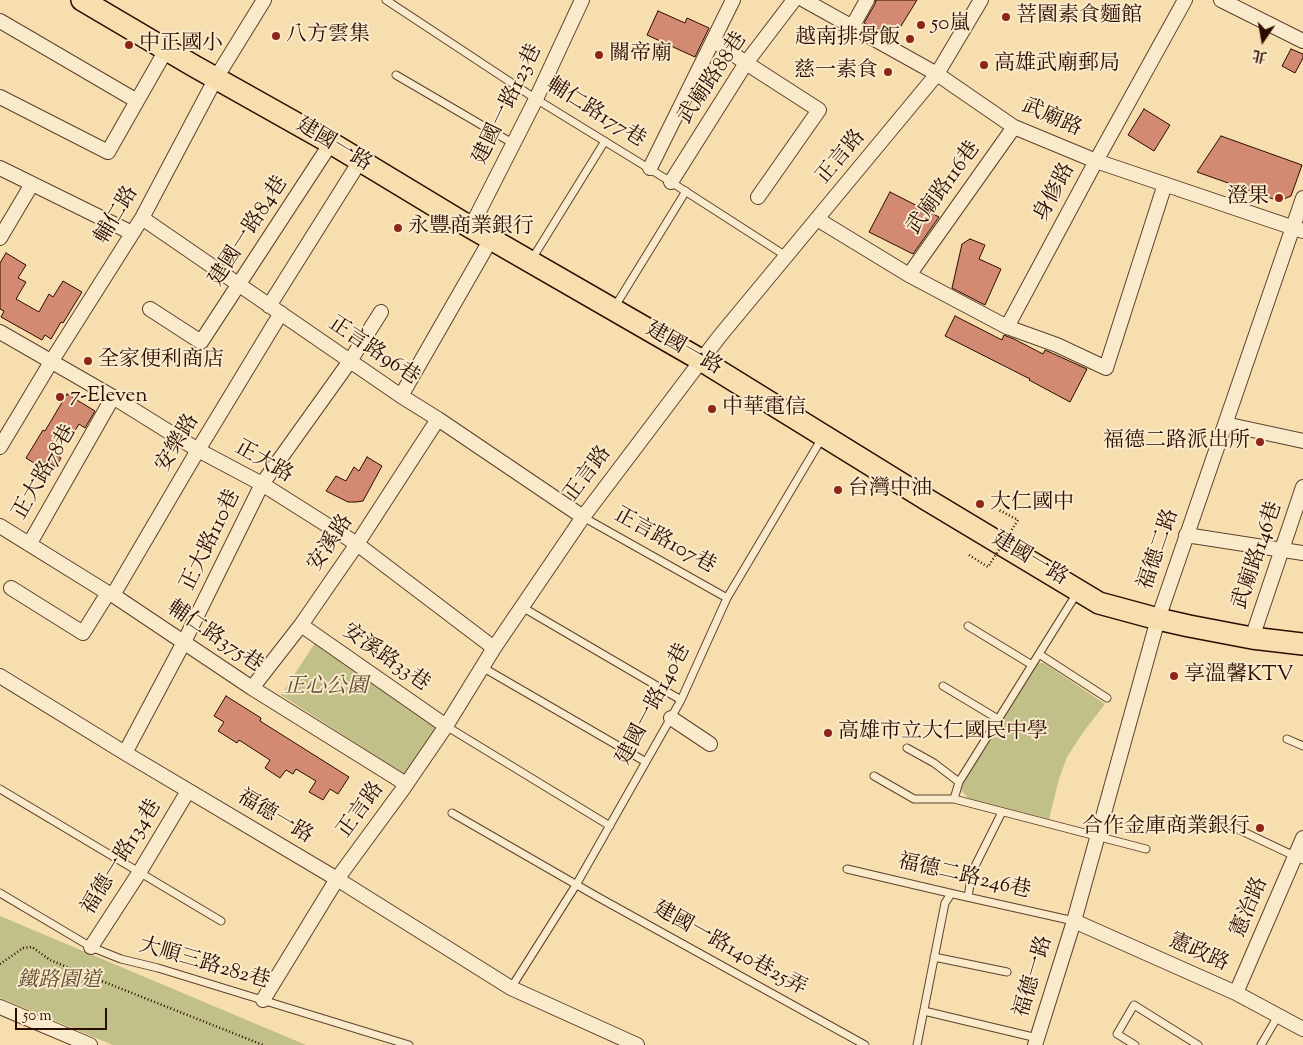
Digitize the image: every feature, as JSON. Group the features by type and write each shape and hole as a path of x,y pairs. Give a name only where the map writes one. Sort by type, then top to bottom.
{"main road":[{"name":"建國一路","path":"82,0 166,50 331,143 530,262 701,360 1099,603 1158,620 1252,638 1303,644"}],"street":[{"name":"輔仁路","path":"0,447 142,218 216,78 264,0"},
{"path":"650,168 733,0"},
{"name":"武廟路88巷","path":"671,182 746,63 794,0"},
{"name":"武廟路","path":"804,0 937,74 1014,127 1096,161 1298,229"},
{"path":"852,27 867,0"},
{"name":"正言路","path":"263,1000 337,879 446,726 494,648 582,516 719,336 937,74 982,0"},
{"name":"身修路","path":"1007,327 1185,0"},
{"path":"1221,0 1303,41"},
{"name":"建國一路123巷","path":"471,227 536,99 578,2"},
{"path":"0,21 137,101"},
{"path":"713,40 819,110 758,197"},
{"path":"0,97 108,152 166,50"},
{"name":"武廟路116巷","path":"908,275 1014,127"},
{"name":"建國一路84巷","path":"150,310 201,342 331,143"},
{"name":"安樂路","path":"11,588 83,633 110,594 198,450 360,161"},
{"path":"0,168 132,233"},
{"path":"0,238 32,184"},
{"path":"817,219 908,275 1007,327 1057,345 1106,368 1165,184"},
{"name":"福德二路","path":"1074,920 1158,620 1224,424 1298,229 1303,198"},
{"name":"正言路96巷","path":"142,218 401,396 582,516"},
{"path":"401,396 491,239"},
{"name":"正大路110巷","path":"125,753 184,642 262,484 350,361 381,312"},
{"name":"正大路","path":"0,332 113,397 198,450 262,484 357,544 494,648"},
{"name":"正大路78巷","path":"30,543 113,397"},
{"name":"安溪路","path":"252,688 301,624 357,544 438,419"},
{"path":"1224,424 1303,441"},
{"name":"武廟路146巷","path":"1252,638 1303,487"},
{"name":"輔仁路375巷","path":"0,526 30,543 252,688 406,784"},
{"path":"1186,536 1303,554"},
{"name":"安溪路33巷","path":"301,624 446,726"},
{"name":"福德一路","path":"0,676 188,791 337,879 511,988 637,1045"},
{"path":"671,718 710,744"},
{"name":"福德一路134巷","path":"91,947 188,791"},
{"name":"憲治路","path":"1236,993 1299,858 1303,838"},
{"name":"福德一路","path":"1036,1042 1074,920"},
{"name":"憲政路","path":"1074,920 1236,993 1303,1029"},
{"path":"0,1007 90,1045"}],"lane":[{"name":"輔仁路177巷","path":"386,0 536,99 650,168 786,256"},
{"path":"396,75 514,144"},
{"path":"530,262 605,141"},
{"path":"613,310 686,191"},
{"name":"建國一路140巷","path":"511,988 576,885 610,826 681,700 727,598 823,436"},
{"name":"正言路107巷","path":"582,516 727,598"},
{"path":"954,799 959,782 1079,590"},
{"path":"522,606 681,700"},
{"path":"968,626 1032,665"},
{"path":"1039,654 1107,698"},
{"path":"482,667 646,762"},
{"path":"943,686 998,719"},
{"path":"446,726 610,826"},
{"path":"1287,739 1303,746"},
{"path":"907,748 934,763 959,782"},
{"path":"874,776 914,799 954,799 1146,849"},
{"path":"0,789 221,921"},
{"path":"968,897 972,872 1002,812"},
{"name":"建國一路140巷25弄","path":"452,813 576,885 865,1045"},
{"path":"1227,824 1299,858"},
{"name":"福德二路246巷","path":"847,869 951,894 1074,920"},
{"name":"大順三路282巷","path":"0,893 91,947 121,959 158,968 409,1045"},
{"path":"917,1045 945,903 951,894"},
{"path":"934,957 1007,972"},
{"path":"1135,1045 1117,1034 1134,1005 1198,1045"},
{"path":"924,1011 1036,1042"},
{"path":"1261,1045 1278,1016"}],"path":[{"path":"969,555 988,567 1018,520 999,510"},
{"path":"0,964 23,948 32,947 50,960 263,1045"}],"green space":[{"name":"正心公園","path":"315,643 438,728 404,774 281,695"},
{"path":"1037,663 1044,663 1105,704 1067,757 1059,779 1049,819 968,798 961,790 962,784"},
{"name":"鐵路園道","path":"0,916 306,1045 113,1045 0,998"}],"building":[{"path":"876,0 917,0 893,39 864,23"},
{"path":"658,11 685,23 687,18 709,28 695,57 647,35"},
{"path":"1291,49 1303,54 1303,58 1295,73 1282,66"},
{"path":"1144,109 1170,125 1154,151 1128,135"},
{"path":"1221,136 1302,165 1291,196 1279,201 1197,172"},
{"path":"890,192 939,217 913,254 869,232"},
{"path":"970,239 985,245 979,259 1001,269 985,305 952,288 962,244"},
{"path":"6,253 26,265 18,278 26,282 16,299 39,312 49,294 53,297 63,281 82,292 51,339 45,335 42,340 1,317 4,311 0,309 0,263"},
{"path":"955,316 1002,340 1004,335 1043,354 1045,350 1087,369 1070,402 1030,379 945,336"},
{"path":"67,394 95,411 85,428 79,424 71,437 63,433 52,452 61,458 56,467 46,461 42,468 26,458"},
{"path":"367,457 382,466 363,501 348,502 326,491 336,476 346,481 354,467 359,471"},
{"path":"226,696 261,718 260,721 349,777 338,794 330,789 323,800 309,792 316,781 296,769 293,774 286,770 280,778 265,768 270,760 239,740 237,743 218,731 224,722 214,716"}],"place":[{"name":"菩園素食麵館","path":"1006,17"},
{"name":"50嵐","path":"921,25"},
{"name":"八方雲集","path":"276,36"},
{"name":"越南排骨飯","path":"910,39"},
{"name":"中正國小","path":"129,45"},
{"name":"關帝廟","path":"599,55"},
{"name":"高雄武廟郵局","path":"984,65"},
{"name":"慈一素食","path":"888,72"},
{"name":"澄果","path":"1279,198"},
{"name":"永豐商業銀行","path":"398,228"},
{"name":"全家便利商店","path":"88,361"},
{"name":"7-Eleven","path":"60,397"},
{"name":"中華電信","path":"712,409"},
{"name":"福德二路派出所","path":"1260,442"},
{"name":"台灣中油","path":"838,490"},
{"name":"大仁國中","path":"980,504"},
{"name":"享溫馨KTV","path":"1174,676"},
{"name":"高雄市立大仁國民中學","path":"828,733"},
{"name":"合作金庫商業銀行","path":"1260,828"}]}
